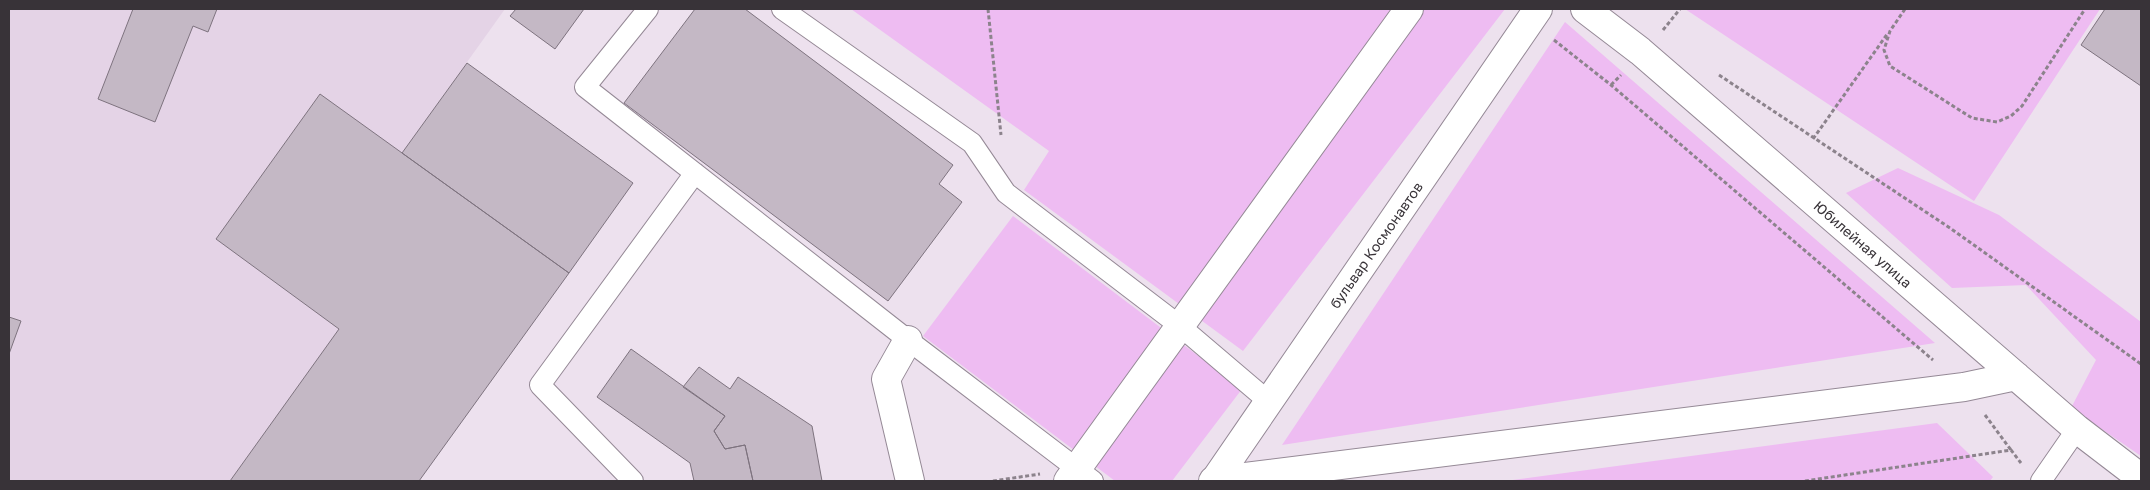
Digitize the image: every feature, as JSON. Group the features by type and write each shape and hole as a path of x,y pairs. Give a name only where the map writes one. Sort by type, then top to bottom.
{"street":[{"path":"1079,477 1180,326 1409,9"},
{"name":"Юбилейная улица","path":"1585,9 1640,52 2077,429 2141,478"},
{"name":"бульвар Космонавтов","path":"1215,481 1534,15"},
{"path":"908,340 886,380 910,481"},
{"path":"1215,481 1964,387 2016,376"}],"lane":[{"path":"648,9 586,87 1079,477"},
{"path":"782,9 972,143 1006,193 1180,326 1268,401"},
{"path":"633,481 540,385 695,173"},
{"path":"2041,481 2077,429"}],"path":[{"path":"988,9 1002,144"},
{"path":"1659,35 1680,9"},
{"path":"1813,138 1905,9"},
{"path":"1890,31 1884,50 1890,66 1972,118 1997,122 2011,116 2022,106 2085,9"},
{"path":"1534,15 1611,85 1964,387 2023,466"},
{"path":"1716,73 1950,228 2141,364"},
{"path":"1805,481 2011,450"},
{"path":"993,481 1079,477"}],"shaded area":[{"path":"9,9 505,9 402,153 320,94 216,239 339,329 230,481 9,481"},
{"path":"851,9 1505,9 1243,351 1024,190 1049,151"},
{"path":"1685,9 2100,9 1974,201"},
{"path":"1565,22 1935,343 1282,445"},
{"path":"1898,168 1999,215 2141,322 2141,456 2071,408 2096,360 2026,285 1952,288 1846,193"},
{"path":"1013,216 1242,389 1172,481 1115,481 923,336"},
{"path":"1937,423 1993,477 1990,481 1505,481"}],"building":[{"path":"133,9 217,9 208,32 193,26 155,122 98,99"},
{"path":"516,9 584,9 555,49 510,16"},
{"path":"695,9 745,9 953,165 939,184 962,202 888,301 624,103"},
{"path":"2105,9 2141,9 2141,86 2081,45"},
{"path":"467,63 633,183 569,273 402,153"},
{"path":"320,94 569,273 419,481 230,481 339,329 216,239"},
{"path":"9,317 21,321 9,354"},
{"path":"631,349 725,416 714,431 725,449 745,445 753,481 694,481 690,463 597,397"},
{"path":"699,367 730,389 738,377 812,426 822,481 753,481 745,445 725,449 714,431 725,416 683,387"}]}
